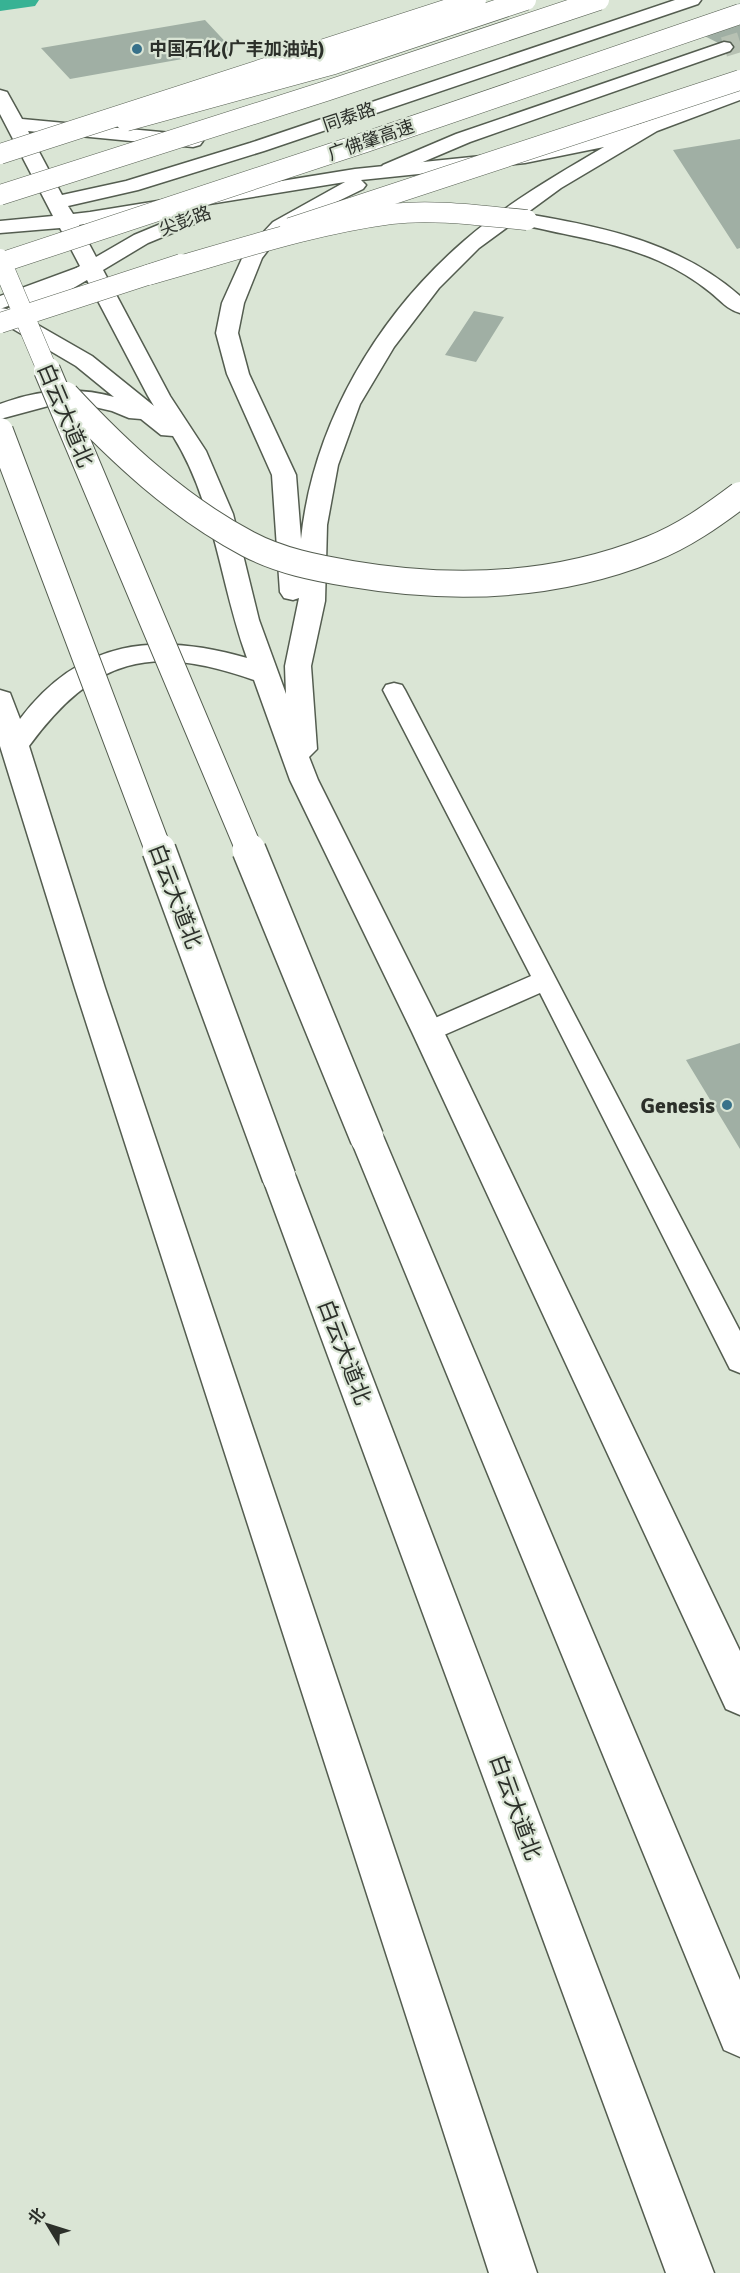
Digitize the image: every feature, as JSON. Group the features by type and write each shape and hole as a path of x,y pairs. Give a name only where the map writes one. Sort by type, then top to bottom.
{"main road":[{"path":"0,155 476,0"},
{"path":"0,155 334,64 526,0"},
{"path":"0,195 315,95 599,0"},
{"name":"同泰路","path":"0,208 55,202 113,191 317,128 692,0"},
{"name":"广佛肇高速","path":"0,261 356,146 740,14"},
{"path":"304,780 284,475 238,374 227,333 233,303 252,256 280,226 317,204 390,169 463,138 724,47"},
{"path":"0,323 740,81"},
{"path":"0,227 66,222 390,169 498,161 552,153 649,129 740,94"},
{"path":"0,96 159,396 194,451 221,514 246,620 304,780 428,1032 740,1695"},
{"path":"16,124 257,147"},
{"path":"317,128 390,169"},
{"path":"298,666 312,601 312,556 326,465 349,404 384,345 432,283 472,244 554,184 649,129"},
{"name":"尖彭路","path":"0,323 141,239 193,217 235,204 390,169"},
{"path":"148,275 328,225 392,214 437,212 527,220 613,238 688,266 704,275 740,306"},
{"name":"白云大道北","path":"0,261 288,943 740,2034"},
{"path":"0,303 90,269"},
{"path":"0,313 84,361 122,389 194,451"},
{"path":"48,375 84,416 126,455 218,526 248,544 300,565 370,579 426,584 481,585 541,579 575,572 610,563 667,542 700,523 740,495"},
{"path":"0,412 17,404 57,396 99,399 147,418 194,451"},
{"name":"白云大道北","path":"0,431 223,1020 279,1176 690,2273"},
{"path":"14,746 54,697 113,660 151,650 200,654 227,660 265,674"},
{"path":"0,699 90,988 513,2273"}],"lane":[{"path":"394,690 546,980 740,1360"},
{"path":"428,1032 546,980"}],"building":[{"path":"740,3 740,47 732,50 681,24"},
{"name":"中国石化(广丰加油站)","path":"205,20 233,50 70,79 41,48"},
{"path":"740,139 740,248 737,249 673,150"},
{"path":"474,311 504,317 476,362 445,355"},
{"name":"Genesis","path":"740,1043 740,1149 686,1060"}],"waterway":[{"path":"0,2 24,0"}],"tunnel":[{"path":"724,47 740,42"}],"place":[{"name":"中国石化(广丰加油站)","path":"137,49"},
{"name":"Genesis","path":"727,1105"}]}
